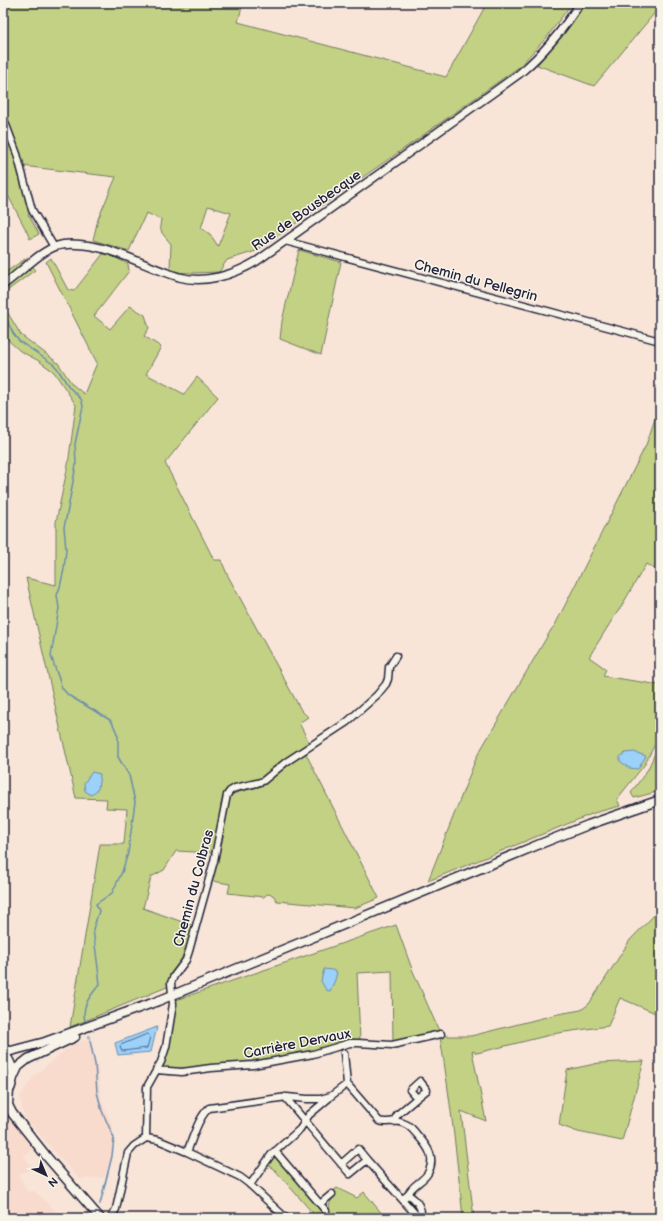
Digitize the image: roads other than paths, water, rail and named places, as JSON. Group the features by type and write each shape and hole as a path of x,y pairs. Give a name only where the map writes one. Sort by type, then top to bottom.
{"main road":[{"path":"13,1078 11,1066 3,1051 11,1051 50,1041 158,1001 540,844 623,812 660,800"},
{"path":"106,1218 50,1154 21,1125 8,1107 9,1090 20,1064 32,1056 158,1001"},
{"path":"3,1098 9,1090"},
{"path":"3,1112 10,1115 21,1125"},
{"path":"30,1135 40,1149 100,1218"}],"street":[{"name":"Rue de Bousbecque","path":"3,285 46,251 66,244 97,247 118,253 179,277 203,279 225,276 243,269 257,261 519,74 546,49 580,3"},
{"path":"3,117 15,148 32,210 54,247"},
{"name":"Chemin du Pellegrin","path":"285,241 660,341"},
{"name":"Chemin du Colbras","path":"146,1138 146,1090 163,1057 168,1040 173,1004 171,983 174,976 186,960 189,951 214,861 226,798 229,792 235,788 263,781 286,762 347,722 377,695 386,684 389,667 396,656"},
{"name":"Carrière Dervaux","path":"156,1070 182,1072 253,1065 313,1054 350,1044 392,1045 441,1034"},
{"path":"344,1053 347,1084 379,1121 401,1122 410,1126 427,1147 431,1156 428,1174 411,1189 408,1195 402,1199"},
{"path":"250,1185 266,1160 274,1151 300,1129 309,1115 347,1084"},
{"path":"187,1152 199,1123 209,1108 285,1097 311,1099 332,1096"},
{"path":"285,1097 350,1174 367,1160"},
{"path":"393,1122 398,1114 417,1098"},
{"path":"111,1218 116,1209 128,1153 134,1146 146,1138 154,1139 187,1152 240,1177 286,1218"},
{"path":"341,1164 358,1150 416,1217 421,1212 420,1207 411,1196 408,1195"},
{"path":"274,1151 326,1210"},
{"path":"320,1204 332,1194"}],"water":[{"path":"634,752 646,756 638,769 629,768 620,761 620,757 625,753"},
{"path":"92,772 100,774 98,789 91,795 85,791 84,783"},
{"path":"324,969 337,972 330,991 326,990 321,981"},
{"path":"157,1027 151,1052 118,1055 115,1043"}],"waterway":[{"path":"3,312 13,333 19,341 57,368 69,387 81,399 83,406 75,444 76,465 64,527 66,550 64,569 57,595 59,608 51,656 62,688 68,695 110,720 113,724 118,736 118,757 129,775 135,802 128,853 122,872 112,893 96,904 99,911 93,929 100,984 87,1001 84,1011 85,1021"},
{"path":"89,1036 95,1064 97,1092 102,1111 114,1138 112,1156 100,1204"}]}
